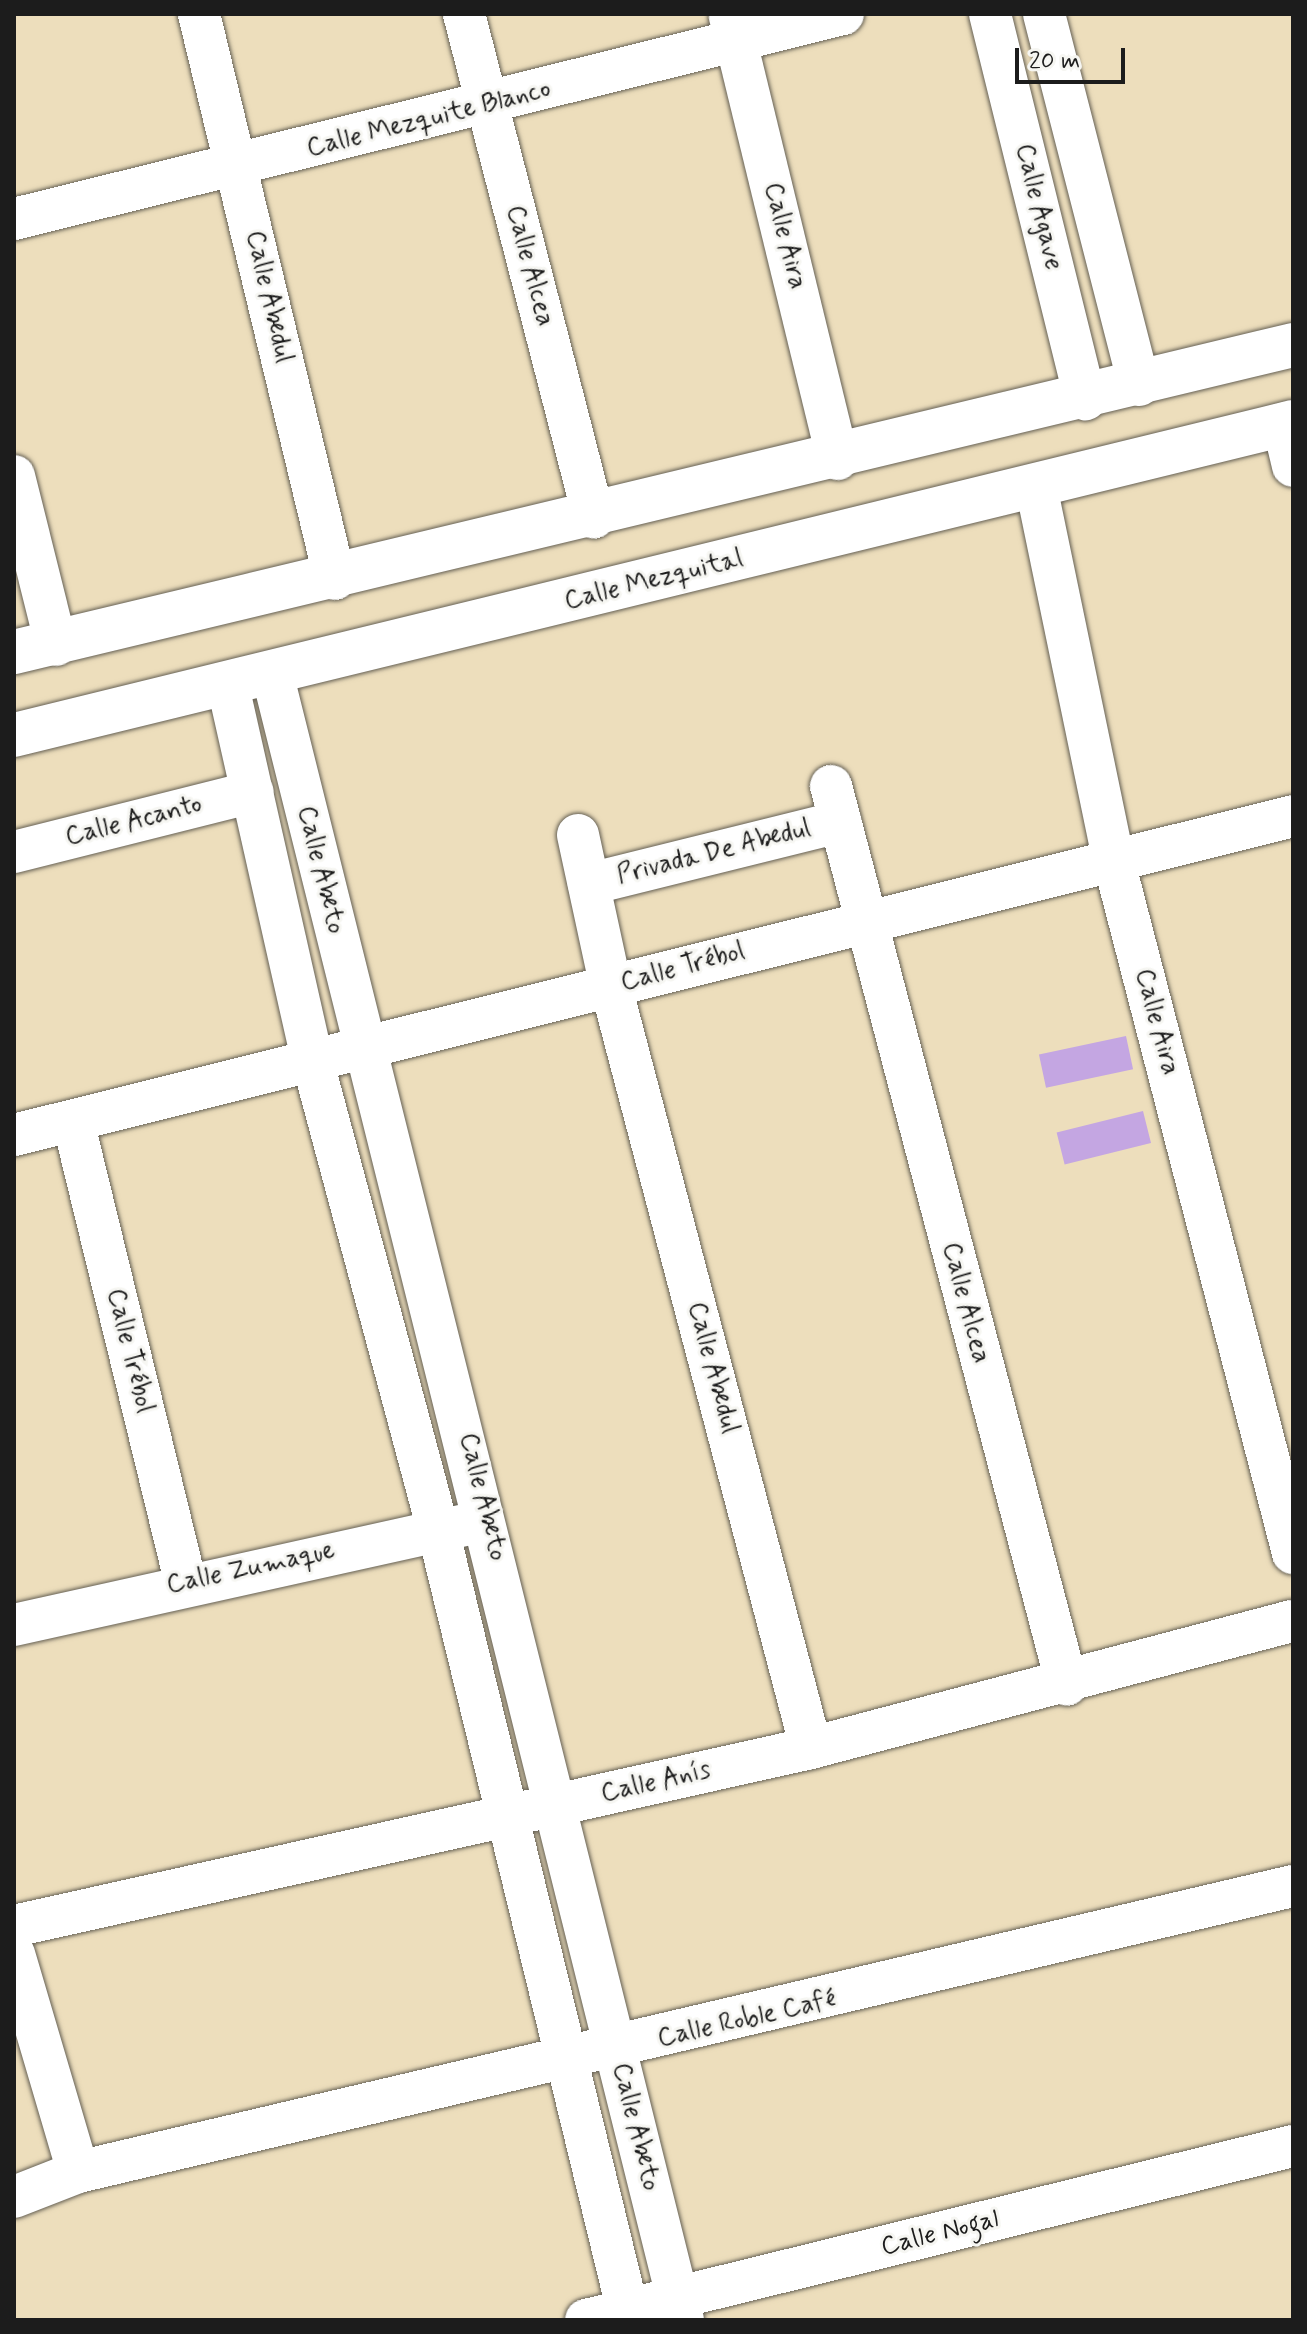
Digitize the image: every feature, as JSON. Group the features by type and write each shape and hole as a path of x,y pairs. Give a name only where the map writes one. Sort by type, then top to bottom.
{"main road":[{"path":"14,652 56,645 594,518 1085,399 1293,345"},
{"name":"Calle Mezquital","path":"14,735 273,677 1036,486 1290,437"}],"street":[{"name":"Calle Abedul","path":"199,14 335,579"},
{"name":"Calle Alcea","path":"464,14 594,518"},
{"name":"Calle Mezquite Blanco","path":"14,219 488,106 733,28 843,14"},
{"name":"Calle Agave","path":"990,14 1085,399"},
{"name":"Calle Agave","path":"1044,14 1139,385"},
{"name":"Calle Aira","path":"733,28 838,459"},
{"path":"14,476 56,645"},
{"name":"Calle Aira","path":"1036,486 1114,862 1293,1553"},
{"name":"Calle Abeto","path":"273,677 365,1050 489,1521 680,2309"},
{"name":"Calle Abeto","path":"228,686 313,1063 438,1530 563,2064 628,2315"},
{"name":"Calle Acanto","path":"14,852 253,792"},
{"name":"Privada De Abedul","path":"589,884 835,804 865,921"},
{"name":"Calle Trébol","path":"14,1135 313,1063 865,921 1293,816"},
{"name":"Privada De Abedul","path":"578,835 611,987"},
{"name":"Calle Alcea","path":"865,921 1067,1685"},
{"name":"Calle Abedul","path":"611,987 811,1748"},
{"name":"Calle Trébol","path":"73,1121 185,1582"},
{"name":"Calle Zumaque","path":"14,1625 185,1582 489,1521"},
{"name":"Calle Anís","path":"14,1926 505,1819 811,1748 1067,1685 1293,1621"},
{"name":"Calle Roble Café","path":"14,2197 78,2172 563,2064 1293,1886"},
{"path":"14,1954 78,2172"},
{"name":"Calle Nogal","path":"586,2320 680,2309 1293,2146"}],"building":[{"path":"1126,1036 1133,1069 1046,1088 1039,1055"},
{"path":"1143,1111 1151,1143 1065,1165 1057,1133"}]}
